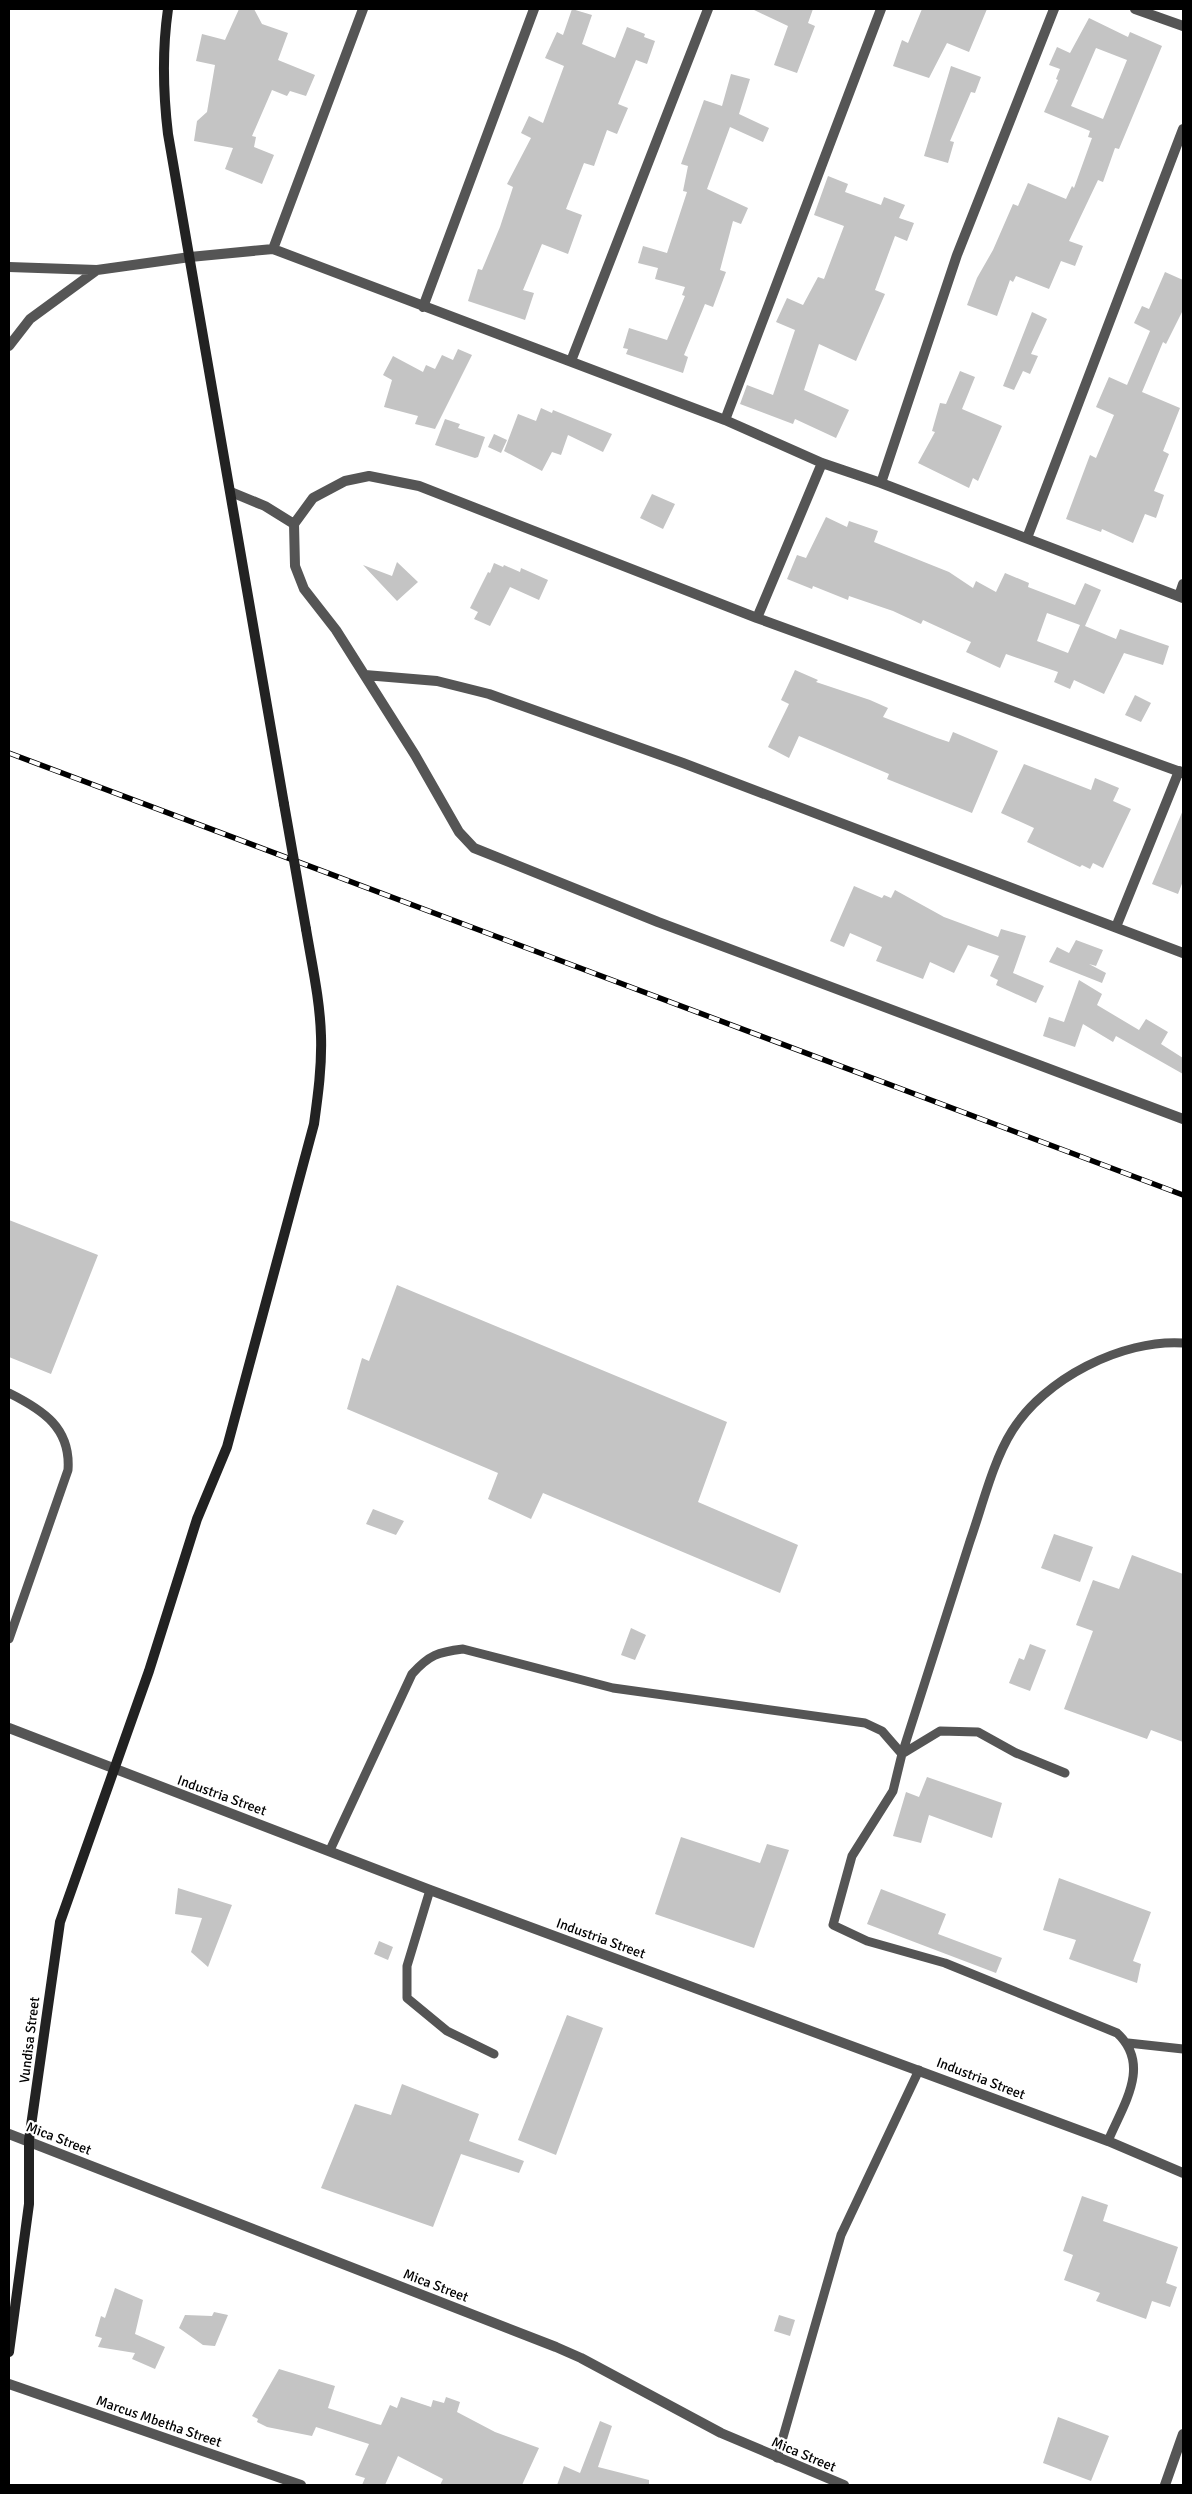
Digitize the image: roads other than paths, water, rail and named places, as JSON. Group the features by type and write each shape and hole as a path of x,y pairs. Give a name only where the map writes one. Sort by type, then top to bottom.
{"street":[{"name":"Vundisa Street","path":"9,2352 29,2204 29,2140 60,1922 149,1671 198,1519 227,1447 312,1134 320,1085 321,1035 318,1001 164,101 163,62 168,9"},
{"path":"273,249 363,9"},
{"path":"423,307 534,9"},
{"path":"571,361 708,9"},
{"path":"725,420 881,9"},
{"path":"881,483 957,255 1054,9"},
{"path":"1135,9 1183,26"},
{"path":"1027,538 1183,128"},
{"path":"9,267 97,270 190,257 273,249 725,420 822,463 881,483 1181,597 1183,584"},
{"path":"9,346 30,319 97,270"},
{"path":"757,618 822,463"},
{"path":"1116,927 1181,772 757,618 419,486 387,478 369,476 344,481 313,498 294,524 295,566 304,589 336,630 415,755 459,832 474,848 658,922 1183,1119"},
{"path":"230,492 265,506 294,524"},
{"path":"365,675 437,681 488,694 683,763 1183,953"},
{"name":"Industria Street","path":"9,1728 430,1890 1108,2141 1183,2173"},
{"name":"Mica Street","path":"9,2134 29,2140 556,2347 582,2358 720,2433 844,2485"},
{"name":"Marcus Mbetha Street","path":"9,2384 301,2485"},
{"path":"1165,2485 1183,2434"}],"lane":[{"path":"1108,2141 1132,2085 1135,2072 1133,2056 1128,2043 1117,2033 954,1966 867,1941 833,1925 852,1856 893,1791 902,1754 991,1479 1012,1431 1045,1392 1070,1374 1135,1347 1166,1342 1183,1343"},
{"path":"9,1393 28,1403 56,1426 66,1442 69,1458 68,1470 9,1639"},
{"path":"330,1850 412,1674 422,1662 440,1652 463,1649 613,1688 801,1715 848,1719 865,1723 882,1731 902,1754"},
{"path":"902,1754 940,1731 978,1732 1016,1753 1065,1773"},
{"path":"430,1890 407,1966 407,1998 447,2031 494,2054"},
{"path":"1128,2043 1183,2049"},
{"path":"778,2458 841,2235 919,2070"}],"railway":[{"path":"9,753 1183,1195"}]}
